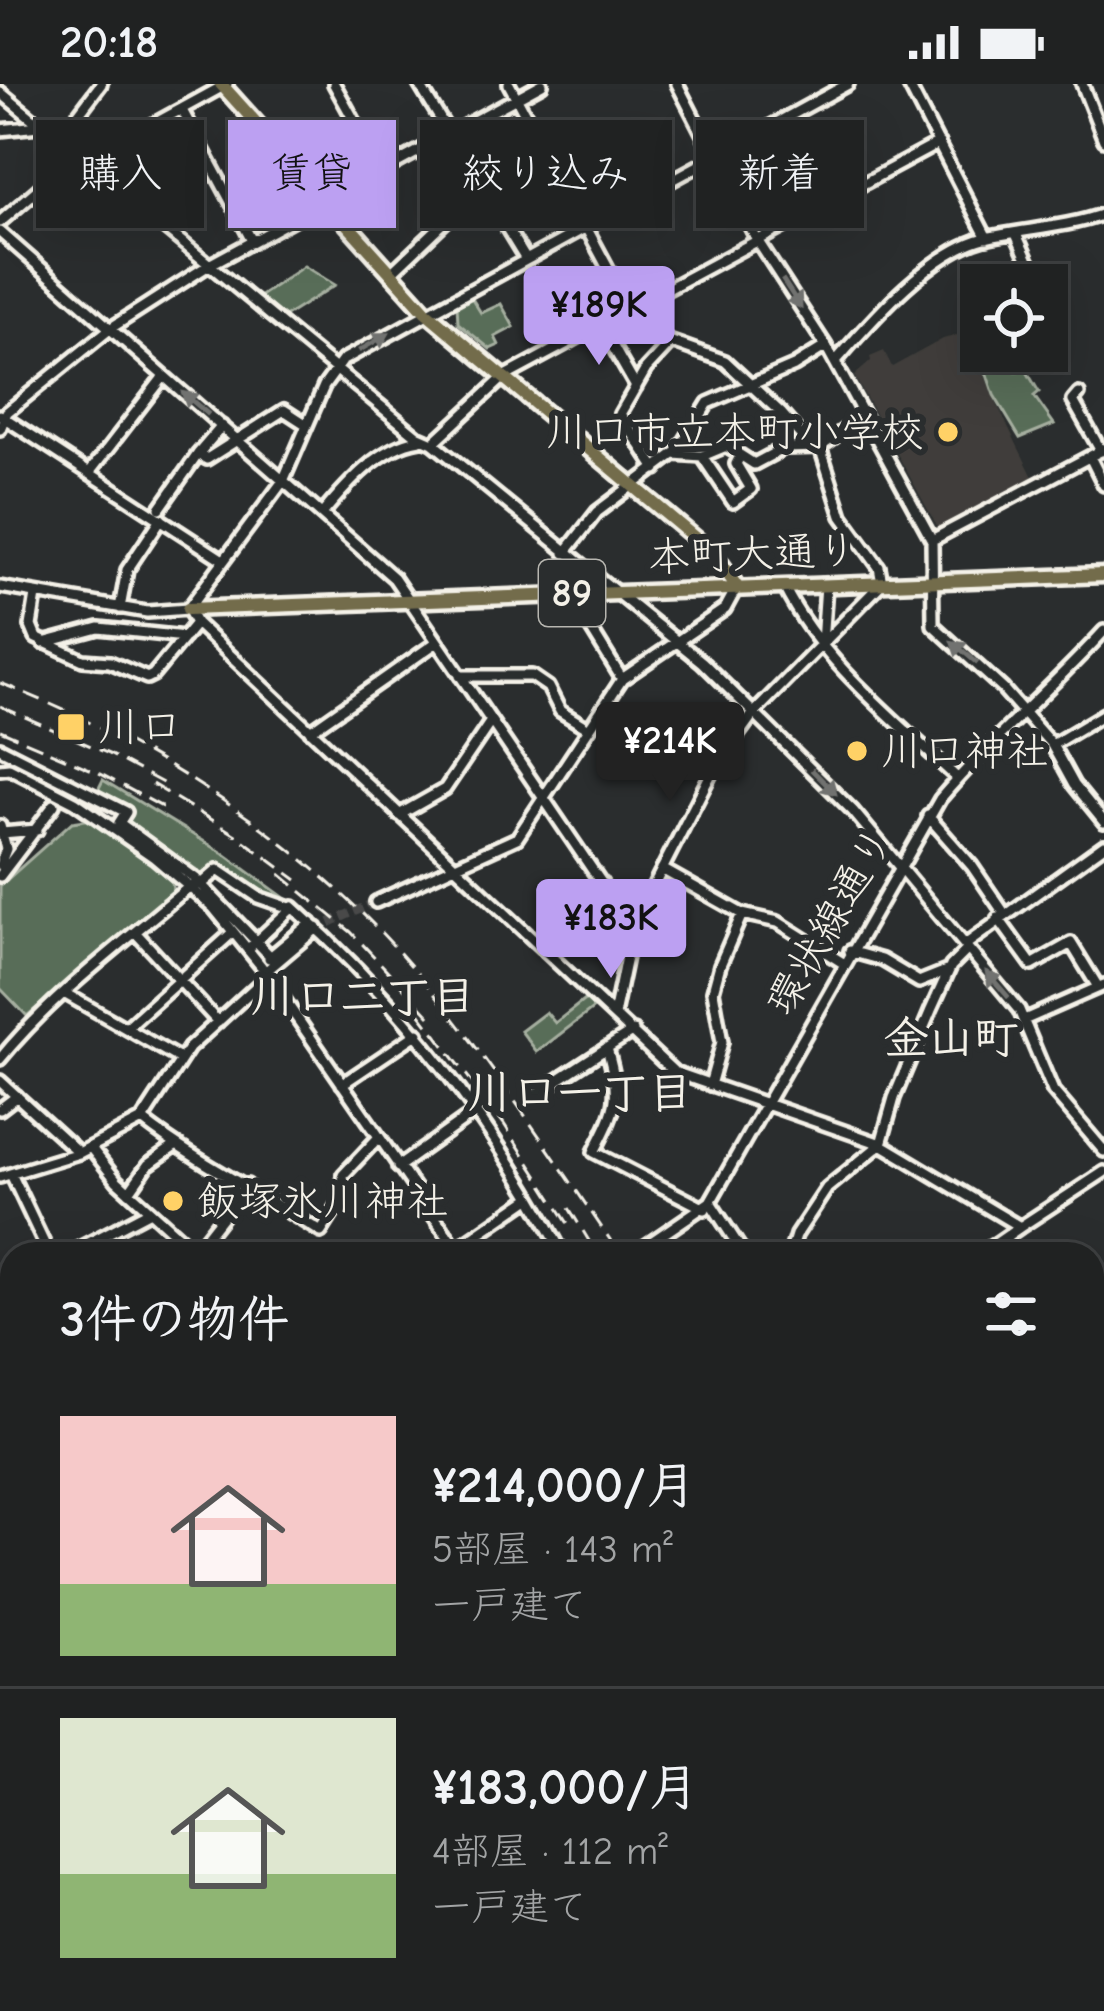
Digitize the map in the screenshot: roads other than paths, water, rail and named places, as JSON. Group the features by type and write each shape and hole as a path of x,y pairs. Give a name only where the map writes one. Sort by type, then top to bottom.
{"main road":[{"path":"224,85 255,120"},
{"path":"350,228 426,312 714,554 737,587"},
{"name":"本町大通り","path":"188,609 1104,575"}],"street":[{"path":"74,120 101,84"},
{"path":"334,84 354,120"},
{"path":"419,84 439,120"},
{"path":"509,84 529,120"},
{"path":"477,120 542,84"},
{"path":"677,84 696,121"},
{"path":"775,120 828,89 848,84"},
{"path":"908,84 987,238"},
{"path":"1082,84 1104,140"},
{"path":"164,120 224,85"},
{"path":"0,92 36,123"},
{"path":"182,110 252,241"},
{"path":"0,130 36,126"},
{"path":"322,514 356,474 404,442 429,441 504,377 939,142"},
{"path":"0,222 36,191"},
{"path":"835,362 893,296 967,245 1073,225 1104,214"},
{"path":"164,228 678,641 754,713 853,811 1019,1010 1053,1090 1104,1151"},
{"path":"223,560 161,513 1,421 111,328 277,228"},
{"path":"390,274 438,228"},
{"path":"506,228 526,258"},
{"path":"0,586 36,596 158,613 188,609 283,481 334,368 582,228"},
{"path":"587,228 638,324 670,342 725,361 815,447 842,516 879,567 882,583 754,713 715,766 632,928 614,1015"},
{"path":"751,228 826,346 932,539 933,625 981,666 1052,745 1074,785 1104,822"},
{"path":"0,232 394,578 632,928"},
{"path":"1016,234 1030,264"},
{"path":"601,326 636,387"},
{"path":"656,470 620,414 670,342"},
{"path":"565,553 583,526 674,454 708,403 826,346"},
{"path":"89,472 164,376"},
{"path":"932,539 1102,450 1073,401 1079,394"},
{"path":"198,454 207,459 284,410 307,425"},
{"path":"674,454 702,456 726,446 754,464 784,448 815,447 864,416"},
{"path":"120,608 128,570 198,454 222,426"},
{"path":"702,456 733,502 751,489 736,464 740,456"},
{"path":"1090,457 1104,485"},
{"path":"822,644 826,585"},
{"path":"784,586 822,644 957,778"},
{"path":"376,902 517,838 622,679 725,609 737,587"},
{"path":"568,593 622,679"},
{"path":"36,596 31,631 43,643 146,678 154,675 196,623"},
{"path":"188,609 196,623 674,1072 881,1144 1015,1230"},
{"path":"43,643 99,628 184,638"},
{"name":"環状線通り","path":"652,1242 707,1205 928,816 957,778 1104,631"},
{"path":"310,730 437,642"},
{"path":"460,676 532,676 548,687 560,711 589,729"},
{"path":"1052,745 1104,714"},
{"path":"399,815 445,789 491,721"},
{"path":"0,748 126,812 119,823 202,884 252,945 265,972 448,1242"},
{"path":"0,770 9,768 98,818 190,886 233,932 271,957"},
{"path":"49,789 54,805"},
{"path":"54,805 98,818"},
{"path":"0,876 54,805"},
{"path":"928,816 959,849 1032,965 1072,943 1101,986 1024,1020"},
{"path":"0,866 6,849 1,829 37,830"},
{"path":"794,1242 826,1188 881,1144 894,1098 950,970 966,947 1001,916 1104,844"},
{"path":"662,869 742,914 778,922 843,963"},
{"path":"0,1059 64,993 190,886 202,884 218,870 317,927 418,1033 475,1112 556,1242"},
{"path":"252,945 290,908"},
{"path":"710,1085 722,1042 713,991 742,914"},
{"path":"42,1242 5,1176 85,1151 142,1120 180,1059 260,982 271,957 317,927"},
{"path":"265,972 317,927"},
{"path":"126,1028 233,932"},
{"path":"136,933 218,1022"},
{"path":"850,951 882,960 919,982 950,970"},
{"path":"64,993 180,1059"},
{"path":"530,1098 633,1031"},
{"path":"342,1084 418,1033"},
{"path":"607,1048 619,1089 594,1153 707,1205 735,1242"},
{"path":"0,1081 85,1151 182,1242"},
{"path":"0,1109 17,1096"},
{"path":"398,1167 475,1112"},
{"path":"142,1120 175,1146 321,1232 345,1194 343,1175 378,1138"},
{"path":"129,1192 148,1165 175,1146"},
{"path":"998,1242 1104,1172"},
{"path":"202,1242 248,1185"},
{"path":"469,1242 530,1198"},
{"path":"91,1242 148,1212"},
{"path":"1006,1242 1015,1230"}],"tunnel":[{"path":"317,928 376,902"}],"railway":[{"path":"0,683 162,762 314,869 399,952 459,1024 612,1242"},
{"path":"0,706 168,786"},
{"path":"0,730 99,773 164,808"},
{"path":"152,784 236,835 297,880"},
{"path":"280,874 351,932 432,1018"},
{"path":"417,1010 504,1124 569,1225"},
{"path":"569,1208 590,1242"}],"place":[{"name":"川口市立本町小学校","path":"948,432"},
{"name":"川口","path":"71,727"},
{"name":"川口神社","path":"857,751"},
{"name":"飯塚氷川神社","path":"173,1201"}],"district":[{"name":"川口二丁目","path":"363,997"},
{"name":"金山町","path":"951,1038"},
{"name":"川口一丁目","path":"580,1093"}]}
